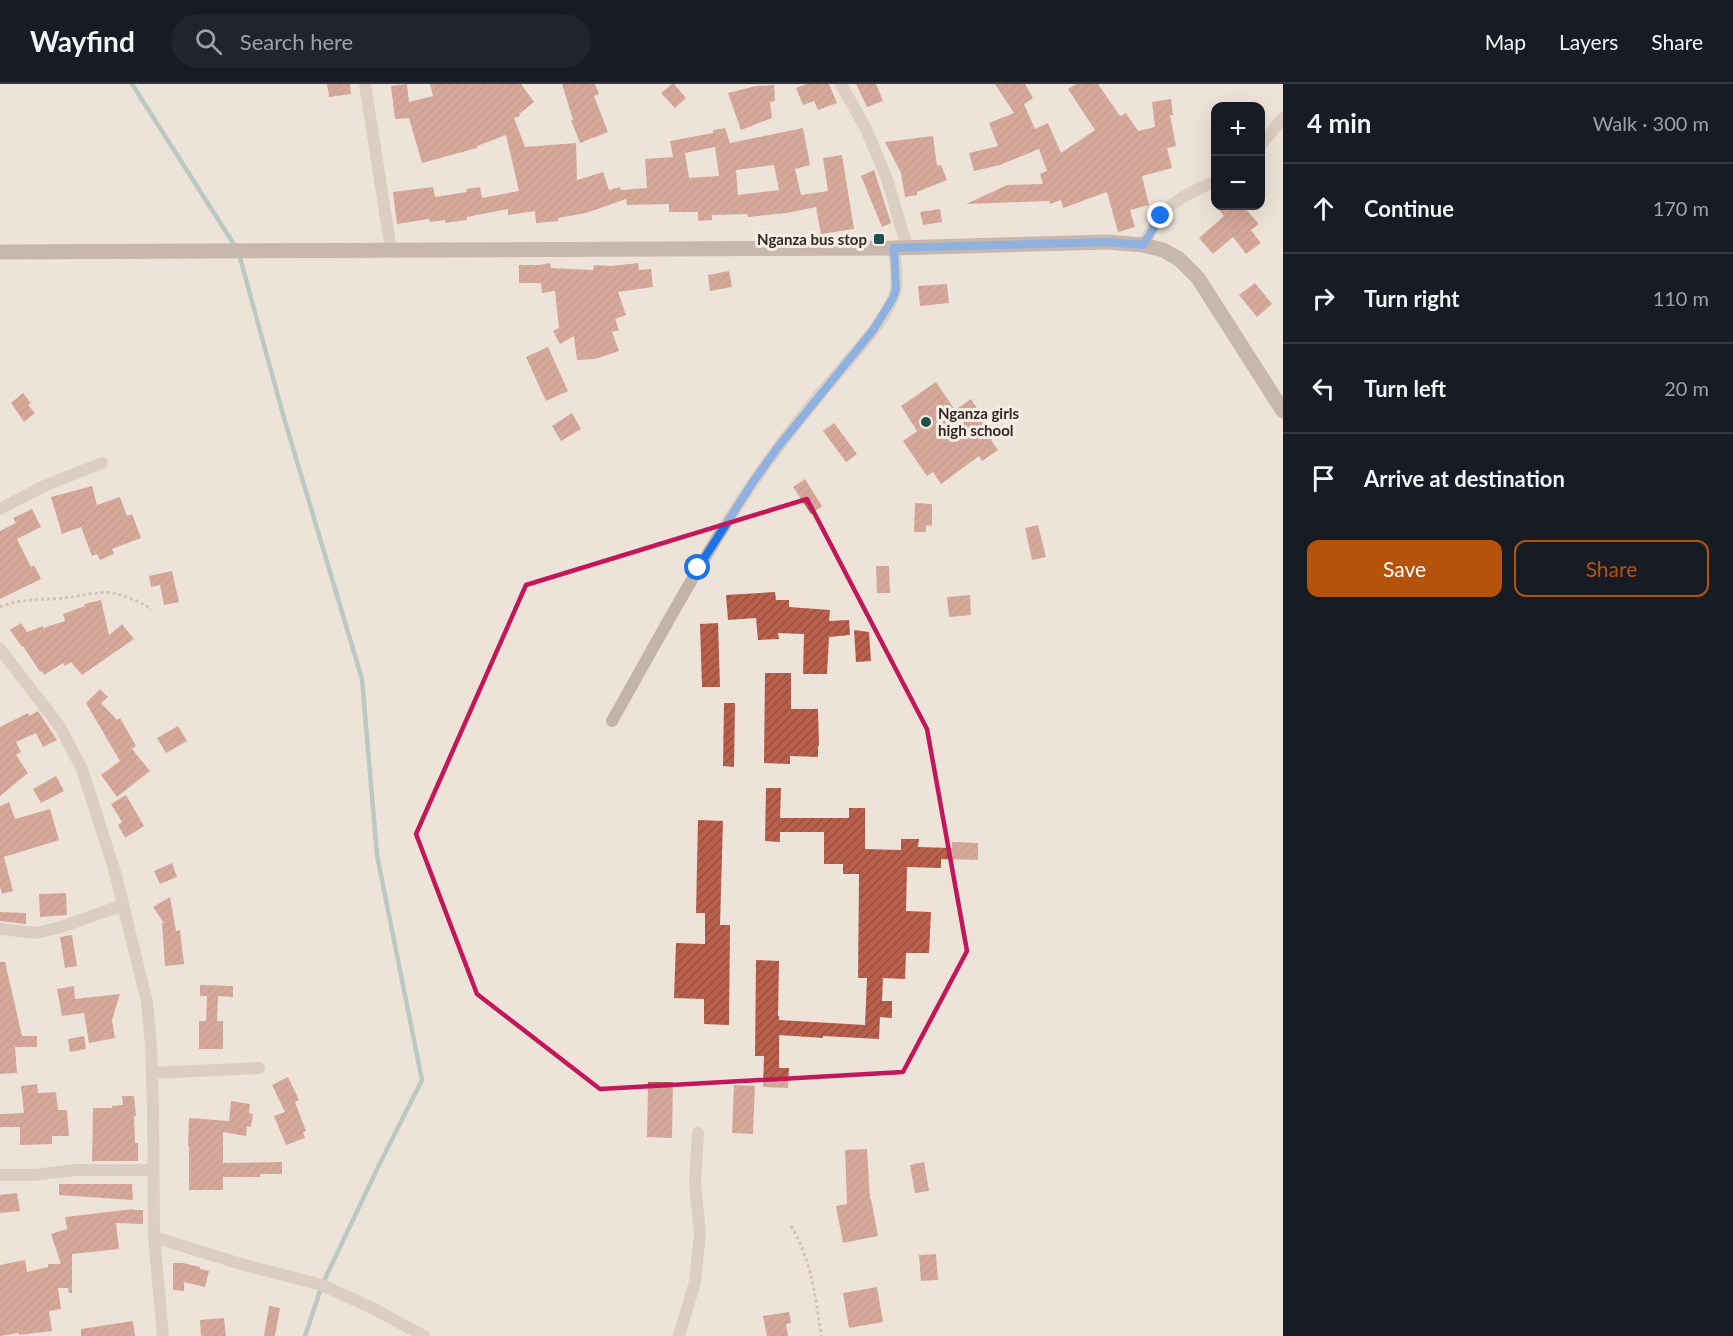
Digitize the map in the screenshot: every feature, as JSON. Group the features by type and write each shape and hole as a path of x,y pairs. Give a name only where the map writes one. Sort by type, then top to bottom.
{"main road":[{"path":"0,252 901,247 1108,242 1143,245 1163,250 1179,259 1198,278 1283,411"}],"street":[{"path":"365,84 391,250"},
{"path":"612,721 698,568 753,482 874,329 893,298 901,247 887,179 866,129 841,84"},
{"path":"1265,140 1283,118"},
{"path":"1143,245 1161,216 1175,202 1211,183"},
{"path":"0,509 44,486 102,463"},
{"path":"0,649 60,727 82,769 115,872 147,1002 152,1073 154,1237 163,1336"},
{"path":"0,929 36,933 61,927 123,905"},
{"path":"152,1073 259,1068"},
{"path":"679,1336 695,1282 700,1234 695,1183 698,1133"},
{"path":"0,1175 34,1175 75,1170 152,1170"},
{"path":"154,1237 241,1264 322,1285 424,1336"}],"path":[{"path":"0,608 17,601 66,598 102,592 135,600 152,609"},
{"path":"791,1226 801,1242 809,1266 821,1336"}],"highlighted area":[{"path":"807,499 927,729 967,951 903,1072 600,1089 477,994 416,834 526,585"}],"building":[{"path":"327,84 350,84 351,94 329,97"},
{"path":"407,84 409,102 433,96 430,84 521,84 534,102 519,114 520,116 514,118 525,147 576,143 577,180 603,172 609,190 620,187 621,190 647,188 645,159 673,157 670,141 713,133 713,130 725,128 730,143 803,128 810,165 795,169 801,195 828,191 823,158 842,155 854,229 821,234 816,207 748,217 747,214 712,215 712,220 698,221 698,212 669,212 669,204 627,205 626,199 586,213 558,218 558,221 536,223 535,211 508,215 508,209 467,217 467,220 445,223 445,220 430,222 429,219 397,224 393,192 433,187 435,197 467,192 466,189 480,187 482,198 519,191 506,135 477,146 477,148 422,163 409,118 395,119 391,86","holes":["715,147 719,176 689,178 685,153","774,165 779,190 738,195 736,170"]},
{"path":"562,84 595,84 599,94 594,96 608,132 580,143 571,120 573,120"},
{"path":"672,84 686,98 675,108 661,93"},
{"path":"806,84 829,84 837,103 818,110 814,101 803,105 796,88"},
{"path":"856,84 876,84 883,101 867,107"},
{"path":"995,84 1025,84 1033,98 1024,104 1035,129 1048,123 1061,153 1095,130 1068,89 1076,84 1098,84 1120,116 1126,113 1138,131 1155,127 1152,102 1171,99 1173,115 1170,115 1176,146 1167,148 1172,168 1142,176 1149,205 1130,210 1135,227 1118,232 1107,192 1063,208 1061,200 1050,204 1049,201 966,204 1007,185 1043,184 1040,174 1047,171 1039,149 1000,165 974,171 969,153 998,146 989,123 1014,113"},
{"path":"774,85 775,101 770,102 772,118 741,130 728,93 756,86"},
{"path":"933,136 937,166 941,165 947,180 917,192 917,195 905,197 901,173 885,142"},
{"path":"874,170 891,223 882,227 861,176"},
{"path":"940,209 942,222 923,225 920,212"},
{"path":"1219,210 1247,210 1259,224 1251,230 1261,243 1246,254 1233,237 1213,254 1199,238 1224,216"},
{"path":"550,263 551,268 593,270 594,265 638,263 639,270 651,269 653,287 618,292 626,315 615,319 619,330 612,332 619,351 595,359 577,360 574,336 560,344 553,331 559,328 555,291 542,293 541,283 519,283 519,265"},
{"path":"729,271 732,287 710,291 708,275"},
{"path":"1255,283 1272,304 1257,317 1239,295"},
{"path":"947,284 949,303 920,306 918,286"},
{"path":"548,347 568,391 546,401 526,357"},
{"path":"936,382 955,410 971,399 996,437 991,440 998,450 982,461 979,456 941,484 933,472 927,476 903,441 917,431 901,406"},
{"path":"23,393 31,403 28,405 35,413 24,422 11,403"},
{"path":"572,413 581,429 561,441 552,426"},
{"path":"834,423 857,454 846,462 823,431"},
{"path":"805,479 822,506 811,514 793,487"},
{"path":"92,486 97,505 120,497 127,516 132,514 141,538 112,549 114,554 100,560 97,554 92,556 81,527 62,534 51,497"},
{"path":"915,503 932,504 932,526 926,525 926,532 914,532"},
{"path":"32,509 41,527 17,539 31,567 34,565 41,579 0,599 0,531 16,523 13,518"},
{"path":"1038,525 1046,557 1032,560 1025,528"},
{"path":"876,566 889,566 890,593 877,593"},
{"path":"172,571 179,602 164,605 160,585 151,587 149,576"},
{"path":"775,592 776,600 789,600 789,607 830,610 829,621 849,620 850,635 829,637 827,674 803,674 804,634 778,633 779,639 758,640 756,618 728,620 726,595"},
{"path":"970,595 971,615 949,617 947,597"},
{"path":"101,600 109,635 122,624 134,639 82,675 71,662 65,666 63,663 44,675 10,630 21,623 27,632 65,621 63,614 85,606 84,604"},
{"path":"718,623 720,687 702,687 700,624"},
{"path":"854,630 869,632 871,661 856,662"},
{"path":"765,673 791,673 791,709 818,709 818,757 790,756 790,764 764,763"},
{"path":"100,689 108,697 101,703 117,720 120,718 136,746 132,749 150,771 117,797 101,775 120,761 86,703"},
{"path":"724,703 735,703 734,767 723,766"},
{"path":"38,711 57,740 43,747 36,733 16,742 21,752 16,755 28,773 0,796 0,727 28,713 29,716"},
{"path":"178,726 187,741 166,753 157,738"},
{"path":"56,776 64,791 41,803 33,789"},
{"path":"766,788 781,788 780,818 849,818 849,808 865,808 865,849 901,850 901,839 919,839 918,847 952,848 952,842 978,843 978,860 941,859 941,868 907,867 906,911 931,912 929,953 906,953 905,979 883,978 882,1001 892,1001 892,1018 880,1017 879,1039 779,1035 779,1068 789,1068 788,1088 763,1087 764,1056 755,1056 756,960 779,961 779,1020 865,1025 867,978 858,978 859,874 843,874 843,864 824,864 824,832 780,832 780,842 765,841"},
{"path":"126,795 144,826 125,838 118,825 122,822 111,804"},
{"path":"9,802 15,819 50,809 59,840 4,857 13,891 2,894 0,886 0,806"},
{"path":"698,820 723,821 720,925 730,925 729,1025 704,1024 704,999 674,998 676,943 705,944 705,913 696,913"},
{"path":"172,863 177,877 160,884 154,871"},
{"path":"66,893 67,915 40,917 39,894"},
{"path":"170,897 176,931 180,930 184,964 165,966 162,923 164,923 153,907"},
{"path":"0,912 26,913 26,924 0,921"},
{"path":"72,935 77,966 65,968 60,937"},
{"path":"0,962 5,962 22,1036 37,1036 37,1047 15,1047 17,1073 0,1074"},
{"path":"200,985 233,986 233,997 218,996 217,1021 223,1021 223,1049 199,1049 199,1021 206,1021 207,996 200,996"},
{"path":"74,986 75,999 120,994 112,1020 115,1038 89,1043 84,1013 62,1016 57,989"},
{"path":"84,1036 86,1049 70,1052 68,1039"},
{"path":"288,1077 299,1100 295,1102 306,1131 303,1132 305,1138 286,1145 274,1116 285,1112 272,1085"},
{"path":"648,1082 673,1082 672,1138 647,1137"},
{"path":"37,1084 38,1093 56,1092 58,1110 67,1110 69,1136 52,1136 52,1144 20,1145 20,1127 0,1127 0,1114 24,1113 21,1086"},
{"path":"734,1085 755,1086 753,1134 732,1133"},
{"path":"122,1096 134,1096 135,1143 138,1143 138,1161 92,1161 93,1108 112,1108 112,1106 123,1105"},
{"path":"231,1101 250,1104 249,1113 253,1114 251,1127 247,1126 246,1136 223,1132 223,1163 282,1162 282,1174 260,1174 260,1177 223,1177 223,1190 189,1190 189,1118 229,1121"},
{"path":"867,1149 870,1199 878,1236 843,1243 836,1206 847,1204 845,1150"},
{"path":"924,1162 929,1191 915,1193 910,1165"},
{"path":"59,1184 132,1184 133,1200 59,1195"},
{"path":"17,1193 20,1211 0,1213 0,1195"},
{"path":"133,1209 143,1210 143,1224 116,1223 119,1249 72,1254 72,1293 69,1293 68,1288 58,1288 61,1309 49,1311 52,1331 0,1336 0,1265 25,1260 27,1272 48,1267 48,1264 61,1264 51,1234 67,1229 65,1217"},
{"path":"936,1254 938,1280 921,1281 919,1255"},
{"path":"173,1263 183,1263 209,1271 205,1287 184,1282 184,1291 173,1290"},
{"path":"877,1287 883,1322 849,1328 843,1293"},
{"path":"269,1306 280,1308 275,1336 264,1336"},
{"path":"789,1312 791,1323 786,1324 788,1336 767,1336 763,1316"},
{"path":"224,1318 226,1336 201,1336 200,1320"},
{"path":"133,1321 135,1336 81,1336 81,1329"}],"waterway":[{"path":"132,84 235,246"},
{"path":"239,254 284,418 362,679 377,855 422,1080 322,1285 305,1336"}],"place":[{"name":"Nganza bus stop","path":"879,239"},
{"name":"Nganza girls high school","path":"926,422"}],"route":[{"path":"698,568 778,447 874,329 893,298 896,289 894,248 1108,242 1143,245 1161,216"}]}
